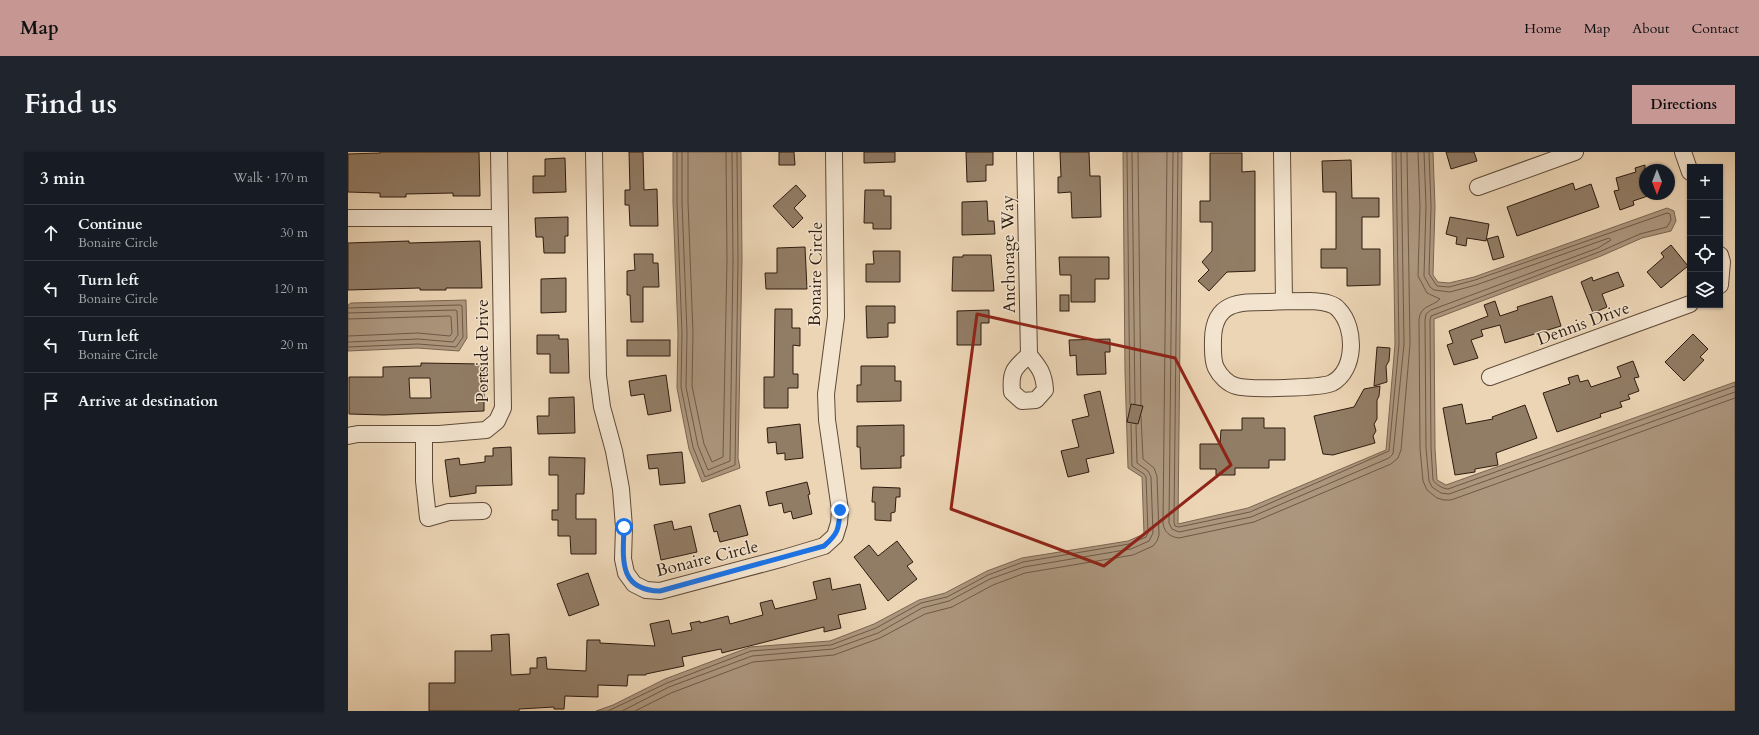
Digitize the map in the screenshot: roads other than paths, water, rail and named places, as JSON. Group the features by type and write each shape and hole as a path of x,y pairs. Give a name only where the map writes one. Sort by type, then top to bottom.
{"street":[{"name":"Portside Drive","path":"348,436 358,434 424,434 486,430 497,422 503,408 499,152"},
{"name":"Bonaire Circle","path":"594,152 598,376 602,407 614,451 621,489 626,573 634,584 646,590 660,591 824,546 835,536 839,523 840,510 827,420 826,394 836,317 834,152"},
{"name":"Anchorage Way","path":"1025,152 1029,355"},
{"path":"1282,152 1284,301"},
{"path":"1478,186 1575,152"},
{"path":"1683,152 1687,164"},
{"path":"348,218 500,218"},
{"path":"1284,301 1326,302 1339,309 1347,321 1350,334 1349,361 1343,374 1332,383 1319,386 1249,388 1236,386 1224,379 1216,368 1213,354 1213,328 1218,316 1228,307 1242,302 1284,301"},
{"name":"Dennis Drive","path":"1490,378 1687,305"},
{"path":"424,434 424,481 428,518 449,512 483,511"}],"water":[{"path":"673,152 741,152 742,260 738,458 740,468 702,482 689,449 677,388 678,333 673,202"},
{"path":"1123,152 1182,152 1178,524 1248,508 1386,450 1395,344 1392,152 1433,152 1435,206 1433,275 1438,282 1449,283 1474,277 1667,208 1674,211 1676,221 1671,231 1642,238 1601,256 1434,319 1435,448 1437,480 1446,485 1735,382 1735,711 596,711 613,705 665,679 750,647 830,641 874,624 919,600 945,593 987,571 1022,558 1128,541 1144,534 1142,477 1128,468 1125,372"},
{"path":"466,300 467,338 459,351 417,348 348,351 348,305 351,303"}]}
